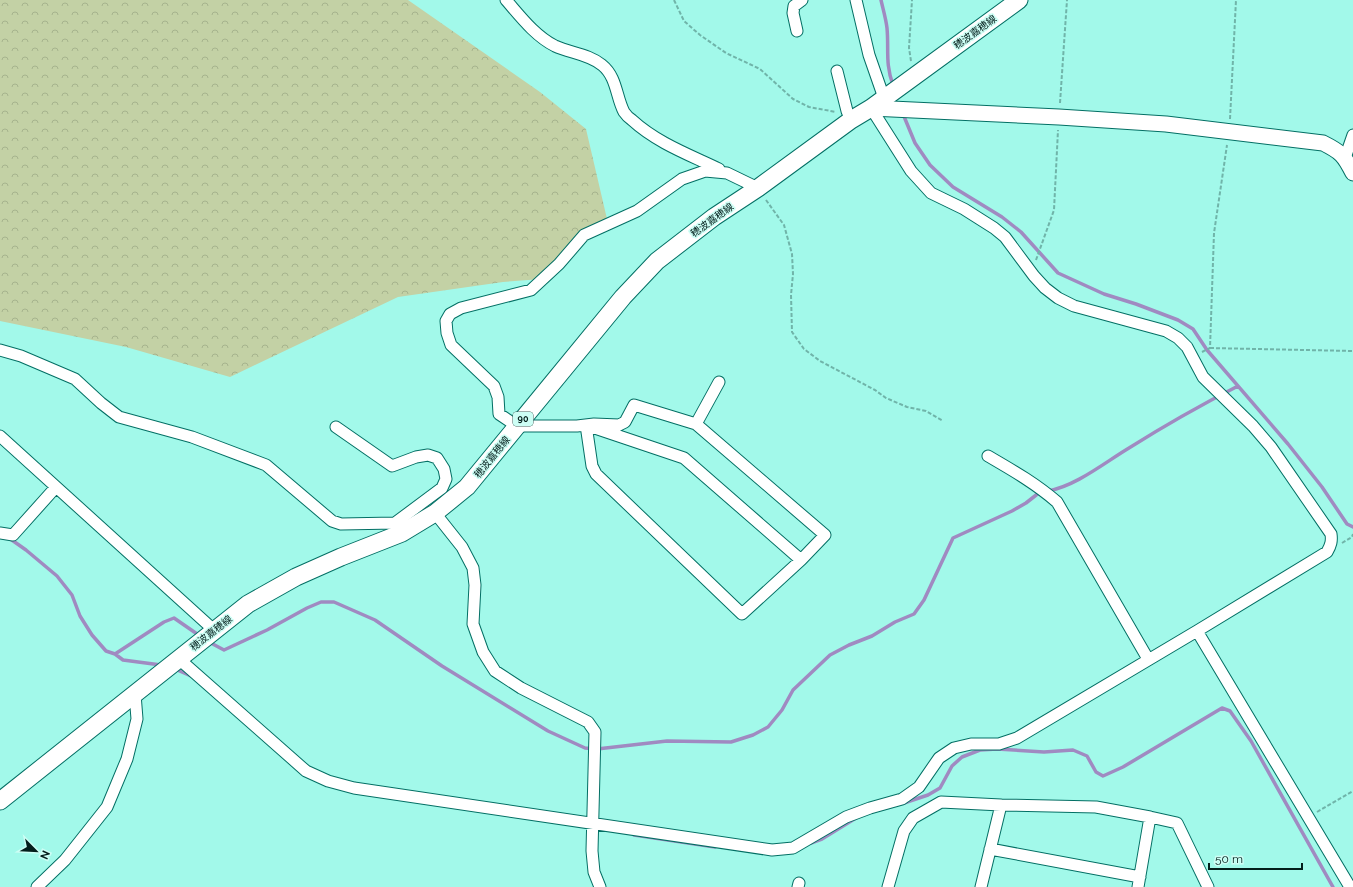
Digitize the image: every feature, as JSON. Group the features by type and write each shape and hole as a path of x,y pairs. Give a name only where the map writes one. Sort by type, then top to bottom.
{"main road":[{"name":"穂波嘉穂線","path":"0,801 248,604 296,577 341,557 398,528 435,513 467,487 623,297 657,261 714,217 758,188 849,115 878,103 1019,0"}],"street":[{"path":"506,0 540,37 554,46 592,59 604,66 614,81 624,113 641,129 663,142 758,188"},
{"path":"797,31 793,13 794,6 802,0"},
{"path":"179,659 306,771 328,781 354,788 772,850 793,848 846,817 870,808 902,799 919,786 939,758 954,748 971,744 999,744 1017,738 1327,552 1332,540 1331,534 1327,527 1271,447 1203,377 1187,347 1178,338 1166,331 1074,306 1058,298 1045,288 1005,237 994,228 964,209 931,193 911,171 878,103 869,55 856,0"},
{"path":"837,71 849,115"},
{"path":"878,103 1166,124 1323,143 1338,151 1345,158 1353,173"},
{"path":"1345,158 1353,135"},
{"path":"586,425 592,466 596,474 742,614 801,560 825,535 696,424 634,405 625,422 619,425 594,424 517,426 499,414 498,397 494,386 451,345 447,333 446,321 450,314 461,308 531,290 558,264 584,235 637,211 682,179 705,171 727,173"},
{"path":"0,350 21,356 75,379 119,417 192,437 266,466 332,521 341,524 398,528 442,488 446,479 444,469 437,458 428,455 416,457 392,466 336,427"},
{"path":"696,424 719,382"},
{"path":"586,425 684,458 801,560"},
{"path":"0,436 215,631"},
{"path":"988,456 1026,478 1057,502 1148,659"},
{"path":"0,533 13,535 56,487"},
{"path":"435,513 462,547 473,568 475,585 473,624 483,652 495,671 521,688 588,722 595,732 592,851 594,872 600,887"},
{"path":"1197,631 1350,887"},
{"path":"37,887 65,860 107,807 127,759 137,719 135,694"},
{"path":"888,887 904,832 913,818 941,802 1096,807 1177,823 1208,887"},
{"path":"981,887 1001,805"},
{"path":"990,849 1139,882 1150,817"}],"path":[{"path":"674,0 684,21 700,35 726,53 760,69 793,99 809,107 849,115"},
{"path":"912,0 909,48 912,66 917,75"},
{"path":"1032,272 1054,210 1067,0"},
{"path":"1210,348 1214,233 1229,131 1236,0"},
{"path":"758,188 784,226 792,254 792,332 804,349 820,361 886,398 907,407 926,411 943,421"},
{"path":"1192,357 1210,348 1353,351"},
{"path":"1308,818 1353,791"}],"green space":[{"path":"0,0 408,0 540,92 586,129 607,219 567,263 542,279 503,282 398,297 230,377 126,347 0,321"}],"waterway":[{"path":"881,0 887,25 888,63 893,85"},
{"path":"903,114 915,143 930,165 953,187 1002,217 1021,232 1058,273 1104,294 1178,320 1193,329 1207,350 1288,444 1322,487 1347,524 1353,527"},
{"path":"1048,491 1069,484 1090,473 1196,408 1238,386"},
{"path":"209,642 224,650 267,630 307,608 321,602 334,602 375,620 442,666 548,731 585,748 597,749 667,741 731,742 753,735 768,727 782,710 793,690 830,655 849,645 872,636 895,622 914,614 924,600 953,538 1012,511 1026,503 1040,492"},
{"path":"9,538 57,576 72,595 80,616 92,635 106,651 115,654 123,660 161,665"},
{"path":"115,654 164,622 174,618 200,636"},
{"path":"175,669 191,676"},
{"path":"904,803 928,795 940,788 952,766 962,757 980,750 997,749 1044,752 1073,750 1087,756 1096,772 1103,776 1123,767 1222,708 1230,711 1251,741 1333,887"},
{"path":"811,843 822,839 856,818"},
{"path":"634,835 715,847"}]}
